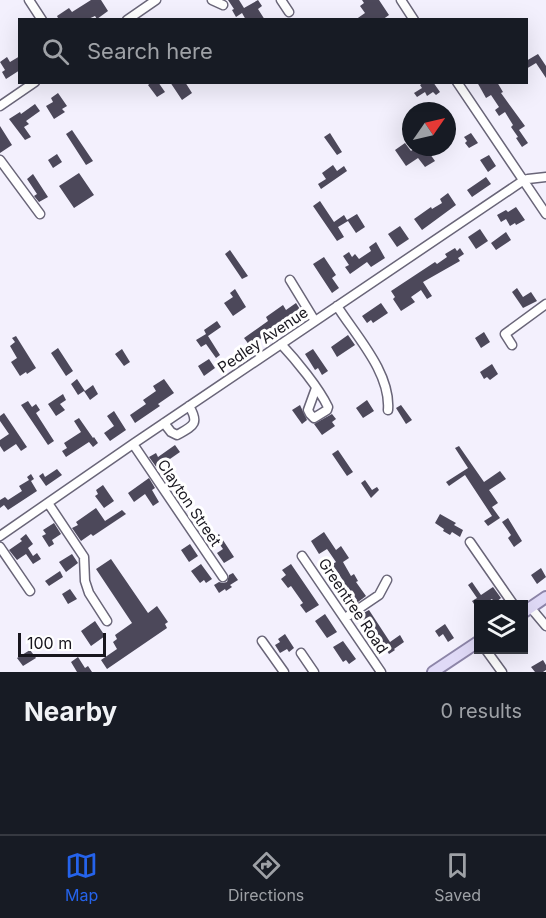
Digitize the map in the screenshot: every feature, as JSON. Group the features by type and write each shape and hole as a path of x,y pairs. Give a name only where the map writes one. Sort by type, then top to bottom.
{"main road":[{"path":"528,609 546,597"},
{"path":"434,672 474,645"}],"street":[{"path":"29,0 41,18"},
{"path":"130,18 156,0"},
{"path":"212,0 223,6"},
{"path":"281,0 289,12"},
{"path":"401,0 411,18"},
{"path":"0,106 32,84"},
{"path":"458,84 546,214"},
{"path":"0,160 40,214"},
{"name":"Pedley Avenue","path":"0,536 524,180 546,177"},
{"path":"290,280 315,321"},
{"path":"512,345 505,334 546,304"},
{"path":"337,306 377,367 386,390 388,410"},
{"path":"281,344 316,388"},
{"path":"164,423 171,432 177,435 191,427 195,418 189,406"},
{"name":"Clayton Street","path":"133,444 223,578"},
{"path":"48,503 84,557 85,581 89,593 107,621"},
{"path":"470,542 510,600"},
{"path":"0,547 30,591"},
{"name":"Greentree Road","path":"302,556 381,672"},
{"path":"345,618 379,595 387,580"},
{"path":"528,611 546,626"},
{"path":"262,641 284,672"},
{"path":"301,653 314,672"},
{"path":"489,654 502,672"}],"building":[{"path":"91,0 101,0 108,11 98,18 95,16 58,18 57,16 69,8 72,12"},
{"path":"228,0 239,0 244,8 258,0 262,6 258,9 264,18 245,18 242,13 236,17 232,10 234,9"},
{"path":"362,0 379,0 389,15 385,18 358,18 365,13 360,6 364,3"},
{"path":"538,54 546,66 546,78 536,63 528,68 528,60"},
{"path":"7,57 10,62 18,57 18,71 6,79 2,72 5,70 0,62"},
{"path":"159,84 165,92 157,97 148,85"},
{"path":"171,84 186,84 192,93 182,100"},
{"path":"434,84 440,92 436,95 433,92 427,96 425,92 417,97 414,93 422,88 420,85"},
{"path":"478,84 498,84 503,92 501,93 525,126 519,130 528,143 522,147 505,112 499,116 495,110 499,107 491,95 486,98"},
{"path":"58,93 67,106 62,109 65,112 54,119 46,106 53,102 51,98"},
{"path":"35,104 40,111 26,121 29,124 24,127 31,137 25,140 9,119"},
{"path":"0,126 12,145 0,153"},
{"path":"72,130 93,161 86,165 66,134"},
{"path":"330,133 342,152 337,155 324,137"},
{"path":"471,133 478,143 469,148 464,137"},
{"path":"402,145 402,156 431,156 435,161 425,167 418,158 406,166 395,150"},
{"path":"57,154 62,162 53,168 48,160"},
{"path":"489,155 496,166 488,172 480,160"},
{"path":"333,165 337,171 344,166 347,171 321,189 318,184 326,179 322,173"},
{"path":"79,173 94,195 74,208 59,186"},
{"path":"33,174 48,197 39,202 34,196 37,194 27,179"},
{"path":"486,177 491,184 472,197 467,190"},
{"path":"448,193 456,205 422,230 414,219 431,207 432,209 442,203 440,199"},
{"path":"320,201 334,222 344,215 347,220 357,214 365,227 356,233 348,221 338,227 344,237 337,241 313,206"},
{"path":"516,207 525,220 510,226 506,219 501,222 497,215"},
{"path":"400,226 409,239 397,247 388,234"},
{"path":"480,229 488,241 476,249 468,237"},
{"path":"506,232 511,240 496,250 491,243"},
{"path":"376,242 385,258 371,267 367,262 350,274 345,267 349,265 343,256 349,252 352,257 355,254 359,259 371,251 369,247"},
{"path":"455,248 457,251 460,248 464,254 458,258 460,261 423,282 432,296 427,299 421,290 411,297 415,302 401,311 391,291 435,262 437,264 447,257 445,254"},
{"path":"230,250 248,276 242,279 225,254"},
{"path":"324,257 336,275 332,278 339,288 332,293 313,264"},
{"path":"517,288 523,297 531,292 537,301 523,308 512,292"},
{"path":"235,289 246,307 233,316 224,303 233,297 230,293"},
{"path":"296,303 303,314 300,316 298,313 250,346 244,338 268,321 266,317 283,305 286,310"},
{"path":"381,303 388,313 373,323 371,320 367,323 362,316"},
{"path":"217,321 221,327 208,336 220,355 216,358 206,344 201,347 196,340 206,334 204,330"},
{"path":"484,332 490,342 481,348 475,338"},
{"path":"348,335 355,345 337,357 331,347"},
{"path":"16,336 36,368 20,376 11,362 17,358 10,346 15,342 12,338"},
{"path":"58,348 73,371 66,376 51,353"},
{"path":"122,349 130,362 124,366 115,354"},
{"path":"313,349 328,371 322,375 318,368 315,370 305,354"},
{"path":"209,359 215,368 204,376 198,366"},
{"path":"492,364 498,374 490,380 487,377 484,379 480,372"},
{"path":"77,379 85,391 93,385 98,394 90,400 84,391 78,395 71,384"},
{"path":"164,379 174,393 135,423 130,415 146,404 143,400 156,391 153,386"},
{"path":"63,394 66,400 60,404 65,410 56,416 48,404"},
{"path":"367,400 374,411 363,418 356,408"},
{"path":"28,401 32,407 36,404 40,410 36,413 54,441 48,445 21,405"},
{"path":"300,405 307,420 302,424 292,410"},
{"path":"401,405 412,420 406,424 396,408"},
{"path":"114,411 126,430 110,441 104,433 114,426 107,416"},
{"path":"4,413 27,447 21,451 16,444 4,452 0,446 0,440 9,434 0,421 0,416"},
{"path":"332,414 336,419 332,422 335,426 322,435 314,424"},
{"path":"79,418 98,443 93,447 89,442 66,457 62,451 67,448 64,443 81,432 74,421"},
{"path":"175,445 180,452 157,468 149,457 156,453 158,457"},
{"path":"459,446 484,482 500,471 506,479 489,490 498,503 492,507 500,518 488,526 484,521 492,516 465,475 449,486 446,482 468,468 455,448"},
{"path":"338,450 353,472 347,476 332,454"},
{"path":"57,469 62,475 46,486 39,476 43,473 45,477"},
{"path":"31,474 34,479 31,481 37,491 8,510 4,505 0,508 0,500 5,497 8,500 22,491 19,486 29,480 27,477"},
{"path":"149,478 155,488 152,490 159,502 153,506 145,494 134,502 128,493"},
{"path":"365,480 372,490 377,487 379,490 371,498 361,483"},
{"path":"103,485 114,501 104,508 95,496 98,494 96,490"},
{"path":"96,508 105,521 122,510 126,514 93,536 91,534 81,541 72,528 78,525 76,522"},
{"path":"440,514 463,530 460,537 452,532 450,535 435,523"},
{"path":"508,518 522,541 514,547 508,538 511,535 502,522"},
{"path":"54,523 61,534 52,540 54,544 49,547 42,536 46,534 43,530"},
{"path":"324,532 336,550 341,546 349,558 343,562 351,576 354,574 358,581 356,582 366,596 354,605 352,603 357,600 348,587 344,590 340,585 344,582 337,571 332,573 328,567 336,562 327,549 319,554 311,541"},
{"path":"26,534 33,544 28,548 33,556 37,553 41,559 33,564 26,554 17,560 9,550 22,541 20,539"},
{"path":"219,534 234,557 224,563 217,553 223,549 218,542 212,546 209,541"},
{"path":"190,544 198,556 189,562 181,550"},
{"path":"72,554 78,563 66,572 59,562"},
{"path":"111,559 148,613 157,606 168,622 165,624 167,628 107,669 101,660 117,649 113,642 117,639 115,635 132,623 96,569"},
{"path":"201,564 212,579 206,583 204,580 200,583 191,571"},
{"path":"291,564 319,605 306,613 300,605 303,603 291,586 288,588 281,579 286,575 282,570"},
{"path":"541,568 546,577 537,584 531,575"},
{"path":"60,571 63,577 49,586 45,581"},
{"path":"233,573 238,580 230,585 232,587 219,593 214,585 227,582 229,575"},
{"path":"472,582 481,595 493,587 501,598 499,600 474,600 474,604 472,601 477,598 468,585"},
{"path":"70,589 77,599 68,604 62,594"},
{"path":"369,610 390,642 400,635 404,642 389,654 360,615"},
{"path":"325,614 337,632 327,638 315,621"},
{"path":"95,621 105,636 91,646 81,631"},
{"path":"445,624 454,638 448,642 443,634 439,637 435,631"},
{"path":"285,634 294,648 289,652 287,649 280,653 275,645 280,642 278,639"},
{"path":"343,641 356,659 349,664 346,660 343,662 333,647"},
{"path":"30,650 36,658 23,666 17,658"},
{"path":"78,657 85,668 88,666 92,672 77,672 71,662"},
{"path":"543,660 546,670 535,672 531,667"}]}
